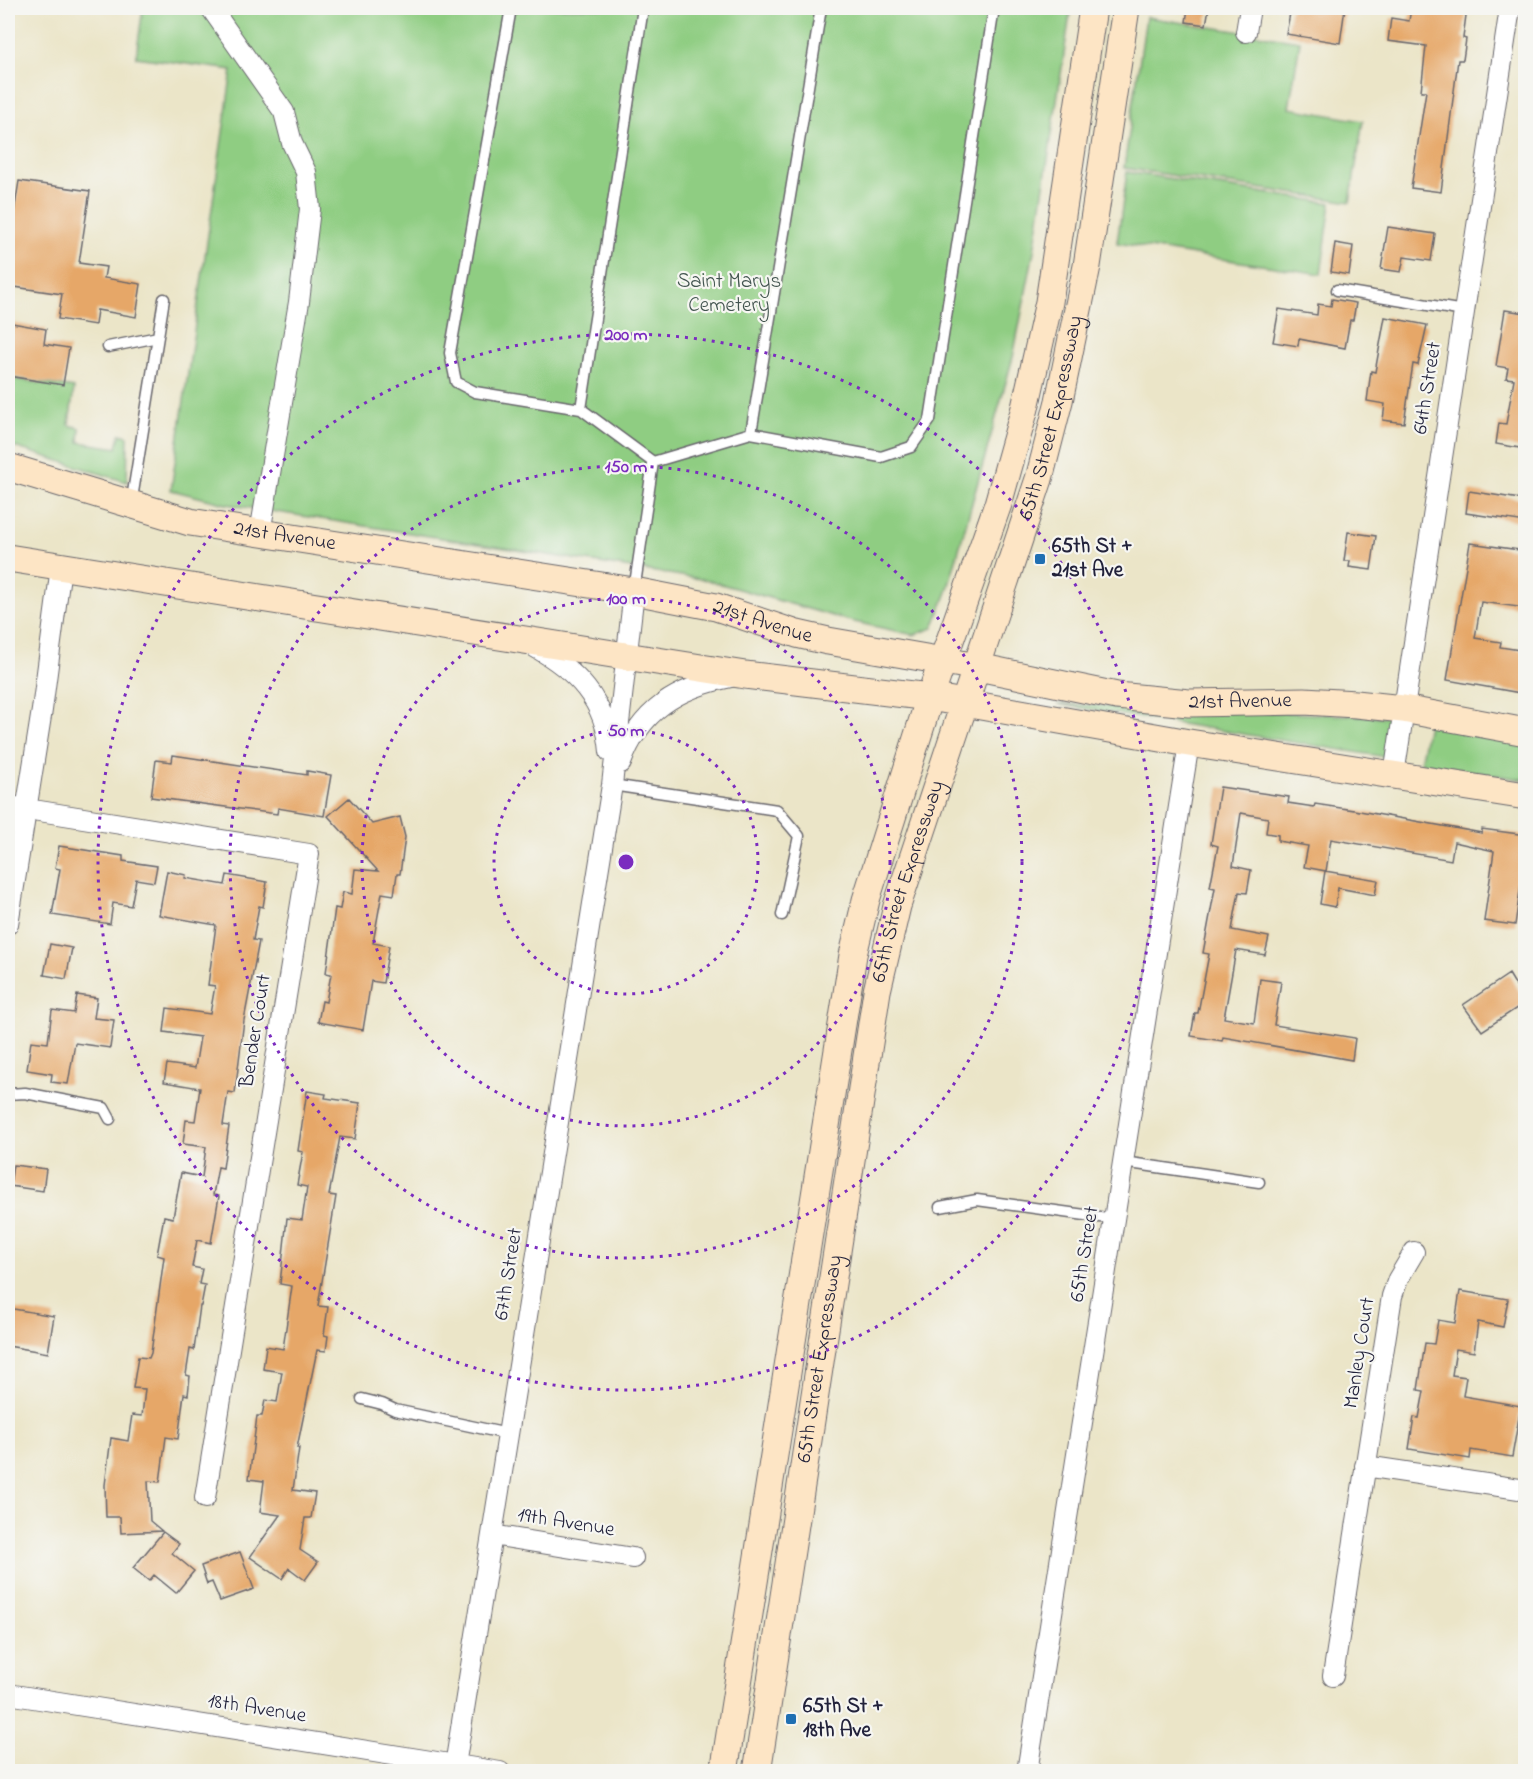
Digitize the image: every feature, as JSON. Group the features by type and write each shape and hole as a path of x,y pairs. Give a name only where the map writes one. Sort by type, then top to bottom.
{"main road":[{"name":"65th Street Expressway","path":"724,1772 853,955 866,900 930,697 998,504 1025,408 1049,302 1093,8"},
{"name":"65th Street Expressway","path":"757,1772 877,991 897,906 1039,479 1059,401 1087,266 1126,8"},
{"name":"21st Avenue","path":"8,466 190,522 634,591 716,606 797,634 828,641 978,667 1117,696 1189,703 1304,701 1356,704 1526,732"},
{"name":"21st Avenue","path":"8,558 745,675 930,697 1190,743 1526,796"}],"street":[{"path":"211,8 284,112 292,143 306,172 310,208 299,302 260,533"},
{"path":"1246,32 1250,8"},
{"name":"64th Street","path":"1394,776 1510,8"},
{"path":"8,924 17,807 42,710 61,567"},
{"name":"67th Street","path":"455,1768 612,785 634,591"},
{"name":"67th Street","path":"520,638 569,669 584,684 595,702 609,741 612,785"},
{"name":"67th Street","path":"612,785 626,748 639,727 656,708 692,687 745,675"},
{"name":"65th Street","path":"1028,1772 1190,743"},
{"name":"Bender Court","path":"17,807 309,854 205,1498"},
{"name":"Manley Court","path":"1333,1676 1392,1296 1398,1279 1414,1252"},
{"path":"1365,1466 1526,1490"},
{"name":"19th Avenue","path":"492,1535 633,1558"},
{"name":"18th Avenue","path":"8,1694 455,1768 500,1772"}],"lane":[{"path":"511,8 450,353 456,382 475,392 581,409 653,462"},
{"path":"581,409 643,8"},
{"path":"751,433 821,8"},
{"path":"653,462 751,433 881,457 911,447 930,420 994,8"},
{"path":"1337,290 1464,311"},
{"path":"131,505 164,300"},
{"path":"108,347 158,337"},
{"path":"634,591 653,462"},
{"path":"612,785 777,810 799,836 782,915"},
{"path":"8,1094 25,1093 104,1108 110,1119"},
{"path":"1123,1162 1259,1182"},
{"path":"940,1207 976,1200 1114,1219"},
{"path":"362,1398 395,1410 508,1434"}],"green space":[{"name":"Saint Marys Cemetery","path":"143,8 1071,8 1034,251 1013,357 947,592 933,628 914,635 850,621 707,580 226,504 171,490 232,70 136,57"},
{"path":"1146,17 1300,41 1289,108 1363,121 1350,202 1124,168"},
{"path":"1127,172 1331,203 1321,274 1117,243"},
{"path":"8,378 74,388 69,425 80,428 79,442 117,448 120,434 128,436 127,482 8,445"},
{"path":"1057,704 1392,717 1385,757"},
{"path":"1428,724 1525,740 1525,780 1420,763"}],"building":[{"path":"1188,8 1209,8 1206,25 1186,22"},
{"path":"1291,8 1345,8 1340,43 1286,34"},
{"path":"1411,8 1467,8 1463,38 1466,39 1463,60 1458,60 1441,192 1411,188 1426,91 1421,91 1426,46 1388,41 1391,18 1409,21"},
{"path":"19,181 90,191 79,263 106,267 104,278 141,284 136,317 97,310 95,325 58,319 62,294 8,286 8,251"},
{"path":"1388,227 1435,234 1431,261 1404,257 1401,272 1381,269"},
{"path":"1335,243 1353,246 1349,275 1331,272"},
{"path":"1332,299 1356,303 1345,348 1299,339 1298,346 1273,342 1279,309 1317,315 1318,304 1331,306"},
{"path":"1505,310 1526,313 1526,449 1496,444 1499,423 1506,424 1514,379 1506,378 1508,368 1496,366"},
{"path":"1385,317 1427,325 1418,365 1413,364 1404,423 1383,420 1385,404 1367,401 1371,371 1375,372"},
{"path":"12,323 46,329 44,344 69,348 63,385 8,376 8,349"},
{"path":"1469,491 1526,500 1526,522 1466,513"},
{"path":"1348,532 1376,536 1371,570 1349,567 1350,561 1344,561"},
{"path":"1470,543 1526,551 1526,608 1481,602 1475,638 1501,642 1500,647 1526,651 1526,694 1447,680"},
{"path":"173,755 307,775 307,771 331,775 324,816 278,808 277,814 151,797 156,760 172,762"},
{"path":"1220,787 1289,797 1288,803 1314,807 1315,804 1354,810 1482,833 1482,829 1526,835 1526,877 1522,877 1515,925 1484,921 1494,851 1454,842 1451,860 1331,839 1326,871 1304,867 1308,846 1278,841 1278,835 1266,833 1268,818 1241,813 1233,866 1251,870 1247,893 1239,892 1232,930 1269,937 1265,955 1236,950 1224,1018 1254,1023 1260,979 1281,982 1274,1025 1355,1038 1352,1060 1223,1037 1222,1041 1191,1036 1195,1013 1198,1013 1209,954 1203,953 1215,888 1210,887 1218,846 1211,844"},
{"path":"349,798 372,824 400,817 405,837 400,874 397,874 394,895 382,893 373,943 389,946 383,983 371,981 363,1030 318,1022 322,1001 326,1002 331,974 326,973 335,908 340,909 343,892 352,894 355,869 378,871 328,816"},
{"path":"59,846 123,856 123,861 157,866 154,882 136,879 131,906 113,903 110,924 52,915 60,869 55,868"},
{"path":"167,871 186,875 185,878 225,885 227,875 267,882 263,907 259,906 253,940 259,941 244,1020 235,1093 228,1092 223,1125 229,1126 223,1168 218,1167 213,1195 219,1196 211,1243 197,1240 192,1267 202,1269 199,1284 205,1285 194,1350 190,1349 186,1375 190,1376 188,1395 184,1394 178,1439 166,1437 160,1482 148,1481 150,1521 162,1531 121,1533 120,1517 106,1517 105,1485 111,1438 128,1441 132,1415 142,1416 145,1389 133,1388 138,1357 149,1358 151,1353 164,1257 157,1255 164,1216 173,1218 181,1173 202,1177 206,1147 183,1144 186,1120 195,1121 200,1088 164,1082 167,1064 195,1068 200,1037 164,1032 167,1008 210,1014 215,986 208,985 216,925 159,915"},
{"path":"1325,871 1378,880 1375,895 1338,888 1335,907 1320,904"},
{"path":"50,944 72,948 66,979 44,975"},
{"path":"1509,974 1526,1002 1482,1031 1463,1005"},
{"path":"77,995 97,998 94,1018 114,1020 110,1048 75,1043 68,1084 51,1082 52,1074 27,1070 31,1041 48,1043 52,1010 74,1013"},
{"path":"307,1091 326,1094 325,1098 360,1103 355,1139 340,1137 329,1195 336,1196 318,1306 328,1307 324,1335 328,1336 326,1351 317,1350 297,1448 299,1448 293,1490 315,1493 311,1518 305,1518 300,1550 318,1562 305,1580 289,1568 282,1579 250,1557 280,1515 260,1512 264,1481 249,1479 257,1416 262,1416 265,1400 277,1402 282,1372 263,1369 266,1346 283,1349 292,1286 280,1284 287,1218 302,1220 307,1187 297,1185 303,1152 298,1151"},
{"path":"13,1165 46,1169 43,1191 10,1186"},
{"path":"1460,1291 1508,1299 1503,1327 1478,1322 1474,1352 1456,1349 1452,1375 1466,1377 1463,1396 1521,1406 1512,1457 1471,1450 1470,1459 1409,1449 1414,1417 1419,1418 1424,1391 1418,1390 1425,1343 1434,1344 1438,1320 1455,1323"},
{"path":"8,1308 54,1316 48,1353 8,1346"},
{"path":"163,1532 179,1544 172,1553 194,1571 176,1593 154,1575 149,1581 133,1568"},
{"path":"240,1552 254,1589 220,1601 212,1582 207,1584 201,1566"}],"place":[{"name":"65th St + 21st Ave","path":"1040,559"},
{"name":"65th St + 18th Ave","path":"791,1719"}]}
